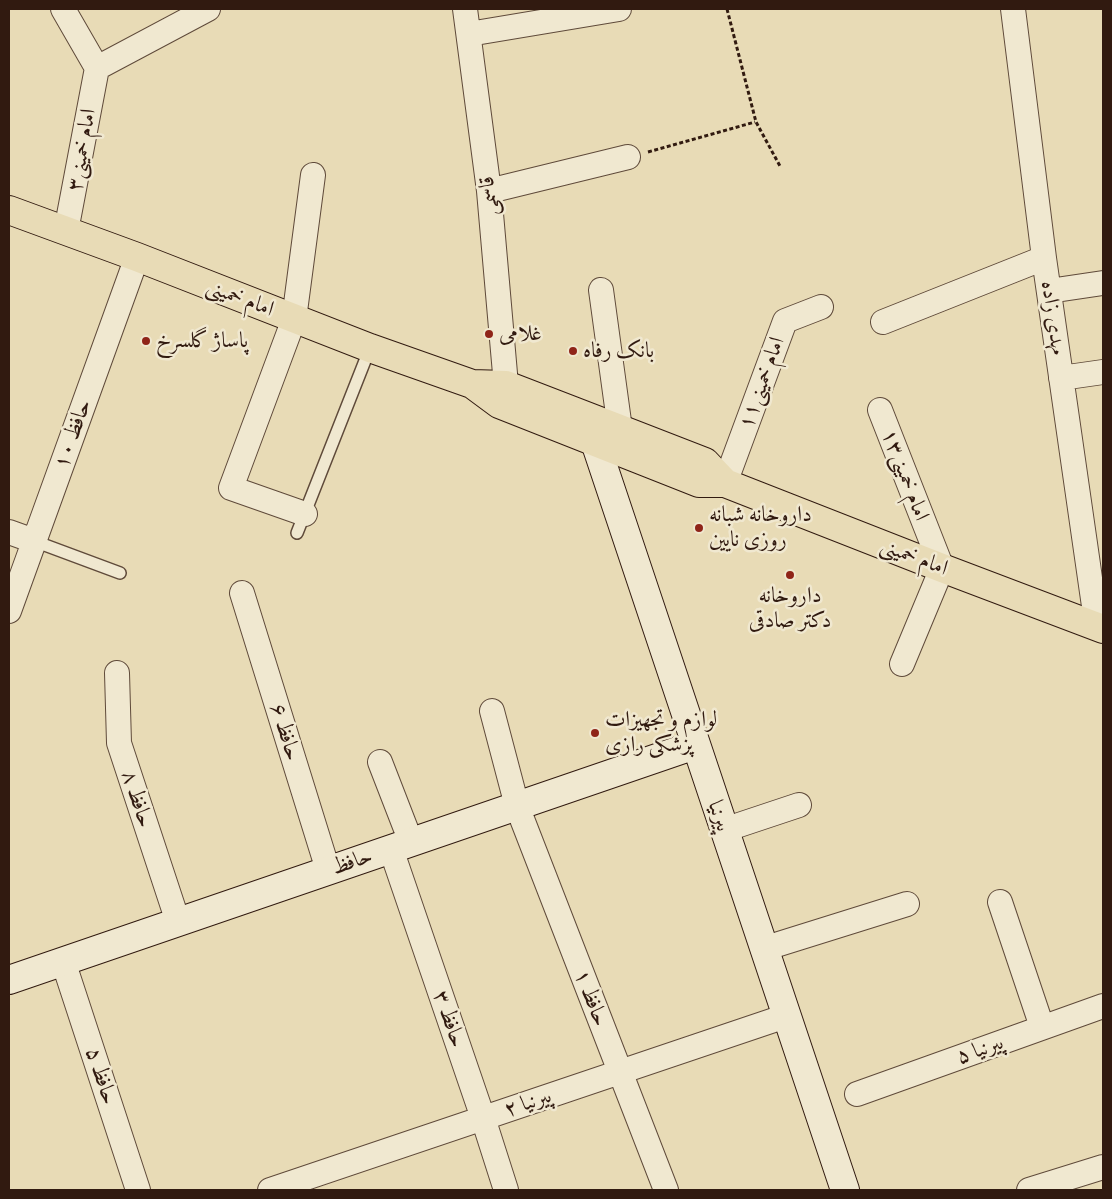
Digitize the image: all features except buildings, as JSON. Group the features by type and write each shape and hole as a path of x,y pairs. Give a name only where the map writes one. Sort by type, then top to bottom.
{"main road":[{"name":"امام خمینی","path":"9,210 137,257 370,348 472,384 499,404 699,483 725,482"},
{"name":"امام خمینی","path":"472,384 506,385 705,462 725,482 1100,628"},
{"name":"پیرنیا","path":"594,442 845,1190"},
{"name":"حافظ","path":"9,980 695,745"}],"street":[{"path":"63,9 96,68 208,9"},
{"name":"قاسمی","path":"465,9 489,191 506,385"},
{"path":"469,34 619,9"},
{"name":"مهدی زاده","path":"1013,9 1044,258 1100,628"},
{"name":"امام خمینی۳","path":"66,231 96,68"},
{"path":"489,191 628,157"},
{"path":"301,523 232,488 294,319 313,175"},
{"name":"حافظ ۱۰","path":"9,611 137,257"},
{"path":"884,322 1044,258"},
{"path":"1049,291 1103,283"},
{"path":"601,290 620,429"},
{"name":"امام خمینی۱۱","path":"725,482 785,321 821,306"},
{"path":"1062,378 1103,372"},
{"name":"امام خمینی۱۳","path":"880,410 942,568"},
{"path":"9,532 34,541"},
{"path":"902,664 942,568"},
{"name":"حافظ ۶","path":"242,593 328,870"},
{"name":"حافظ ۸","path":"117,673 119,743 178,922"},
{"name":"حافظ ۱","path":"492,711 517,806 666,1190"},
{"name":"حافظ ۳","path":"380,762 401,846 506,1190"},
{"path":"724,830 799,805"},
{"path":"1000,902 1042,1027"},
{"path":"763,949 907,904"},
{"name":"حافظ ۵","path":"63,961 138,1190"},
{"name":"پیرنیا ۵","path":"857,1094 1103,1006"},
{"name":"پیرنیا ۲","path":"270,1190 786,1016"},
{"path":"1029,1190 1103,1167"}],"lane":[{"path":"301,523 370,348"},
{"path":"34,541 120,573"}],"path":[{"path":"727,9 756,122 780,168"},
{"path":"628,157 756,122"}],"place":[{"name":"غلامی","path":"489,334"},
{"name":"پاساژ گلسرخ","path":"146,341"},
{"name":"بانک رفاه","path":"573,351"},
{"name":"داروخانه شبانه روزی نایین","path":"699,528"},
{"name":"داروخانه دکتر صادقی","path":"790,575"},
{"name":"لوازم و تجهیزات پزشکی رازی","path":"595,733"}]}
